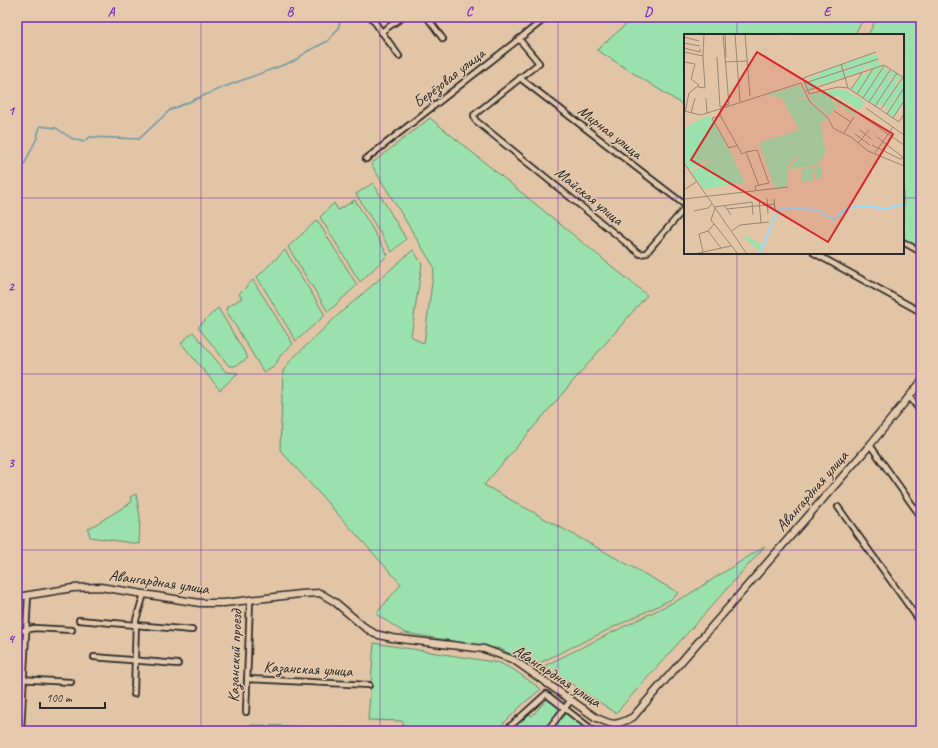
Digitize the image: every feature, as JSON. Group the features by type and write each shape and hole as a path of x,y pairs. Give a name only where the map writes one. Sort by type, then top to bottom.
{"main road":[{"name":"Авангардная улица","path":"17,597 72,588 100,587 200,603 224,603 320,593 335,602 362,626 375,634 392,638 484,649 514,660 595,717 607,723 620,724 633,717 870,445 921,382"}],"street":[{"path":"371,17 399,56"},
{"path":"381,32 403,17"},
{"path":"427,17 443,39"},
{"name":"Берёзовая улица","path":"366,159 547,17"},
{"path":"519,39 538,63 520,78"},
{"name":"Майская улица","path":"520,78 474,115 475,120 640,254 646,253 684,208"},
{"name":"Мирная улица","path":"520,78 684,206"},
{"path":"904,243 921,252"},
{"path":"816,254 921,312"},
{"path":"910,396 921,412"},
{"path":"870,445 921,517"},
{"path":"838,507 921,623"},
{"path":"134,694 136,625 144,594"},
{"path":"21,731 28,596"},
{"name":"Казанский проезд","path":"246,712 250,600"},
{"path":"79,620 192,630"},
{"path":"17,631 34,628 72,630"},
{"path":"94,657 178,664"},
{"path":"17,679 71,682"},
{"name":"Казанская улица","path":"247,679 369,685"},
{"path":"505,731 546,694 594,731"},
{"path":"546,731 571,700"}],"green space":[{"path":"634,17 865,17 855,34 684,34 684,105 597,50"},
{"path":"877,17 921,17 921,248 904,239 904,34 868,34"},
{"path":"430,118 647,295 484,485 679,593 670,600 533,666 501,649 405,633 376,614 401,584 280,450 283,371 291,360 338,315 413,250 422,264 411,336 424,344 434,267 371,164"},
{"path":"373,183 406,239 392,252 356,194"},
{"path":"355,200 388,255 360,282 320,217 334,203 338,210"},
{"path":"317,220 357,285 328,312 288,247"},
{"path":"285,250 325,315 296,341 257,277"},
{"path":"253,280 293,344 280,356 275,366 264,373 226,310 227,307 242,298 239,294"},
{"path":"218,308 248,358 235,366 229,366 198,327"},
{"path":"193,332 226,372 238,373 220,390 181,343"},
{"path":"136,494 140,517 139,544 90,537 88,529 132,502 130,497"},
{"path":"765,546 616,713 544,666 688,595"},
{"path":"374,643 500,663 514,670 541,689 523,704 496,731 403,731 402,721 368,720"},
{"path":"549,697 563,709 545,731 509,731 529,714 532,716"},
{"path":"566,712 589,731 550,731"},
{"path":"252,725 392,729 394,731 248,731 248,728"}],"waterway":[{"path":"17,188 23,167 37,138 40,126 56,128 71,138 83,142 90,137 139,139 170,110 224,87 294,61 308,51 328,41 338,29 341,17"}]}
